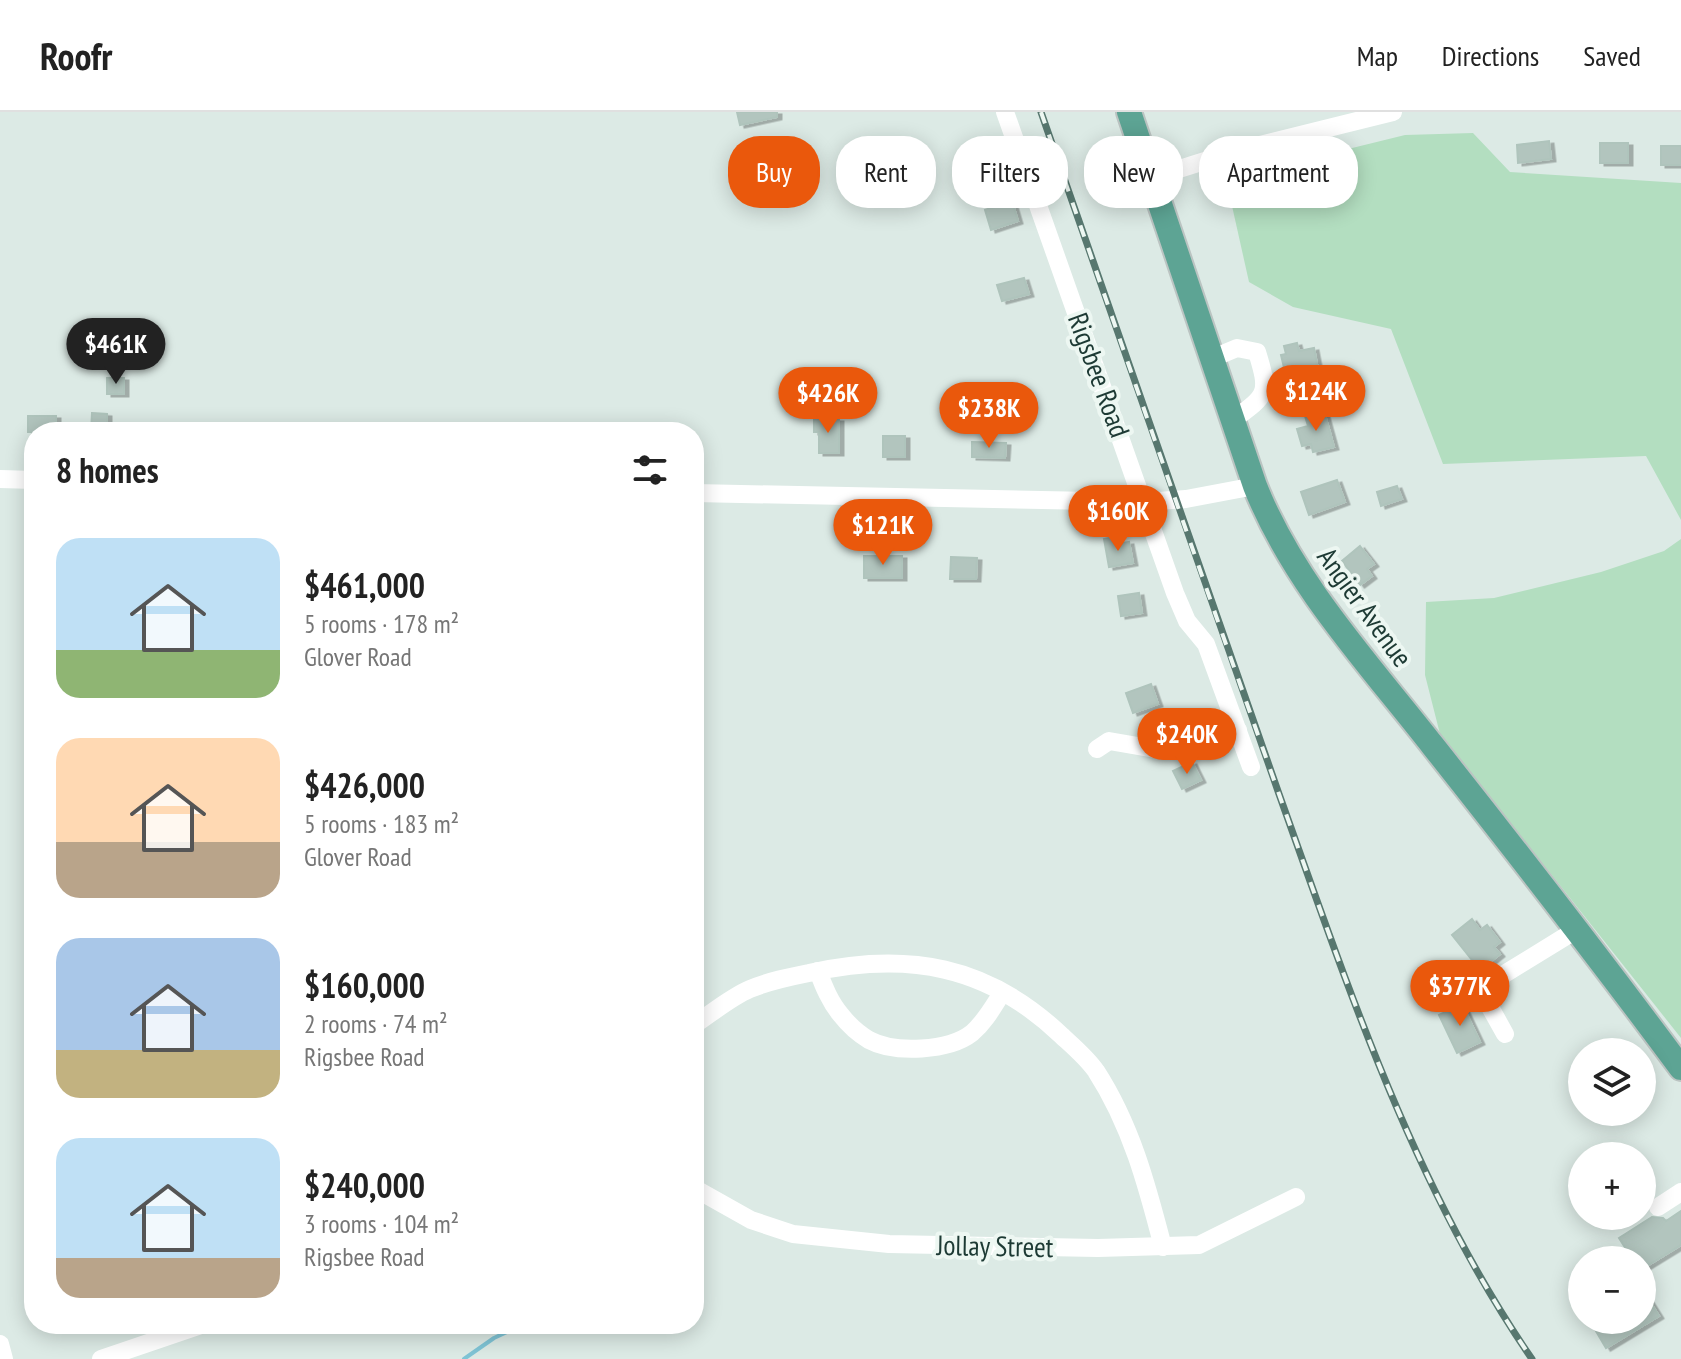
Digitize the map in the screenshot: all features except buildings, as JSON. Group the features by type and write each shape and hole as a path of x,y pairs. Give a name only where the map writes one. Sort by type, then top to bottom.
{"main road":[{"name":"Angier Avenue","path":"1129,112 1137,136"},
{"name":"Angier Avenue","path":"1161,208 1255,486 1282,543 1337,624 1681,1068"}],"street":[{"name":"Rigsbee Road","path":"1005,112 1175,593 1187,621 1206,644 1251,767"},
{"path":"1183,168 1236,151 1393,112"},
{"path":"1213,358 1237,348 1257,352 1265,388 1260,401 1233,420"},
{"path":"0,479 24,480"},
{"path":"704,493 1144,502 1186,499 1255,486"},
{"path":"1097,749 1109,741 1161,750 1185,748 1238,730"},
{"path":"1505,1034 1480,989 1576,930"},
{"path":"704,1012 747,990 782,978 885,962 924,965 963,975 1002,993 1045,1020 1095,1071 1114,1103 1142,1167 1163,1247"},
{"path":"818,971 832,1004 842,1018 871,1041 889,1046 926,1048 959,1041 982,1023 1002,993"},
{"path":"1658,1207 1681,1192"},
{"name":"Jollay Street","path":"704,1194 751,1220 793,1234 843,1241 1098,1248 1199,1245 1296,1197"},
{"path":"101,1359 175,1334"},
{"path":"0,1344 4,1359"}],"green space":[{"path":"1473,133 1510,172 1681,183 1681,520 1646,456 1443,464 1391,329 1293,307 1249,282 1232,208 1358,208 1358,147 1405,135"},
{"path":"1681,539 1681,1038 1440,734 1425,675 1426,602 1494,598 1601,572 1664,551"}],"waterway":[{"path":"464,1359 503,1334"}],"railway":[{"path":"1041,112 1358,1012 1418,1156 1452,1226 1490,1294 1532,1359"}]}
